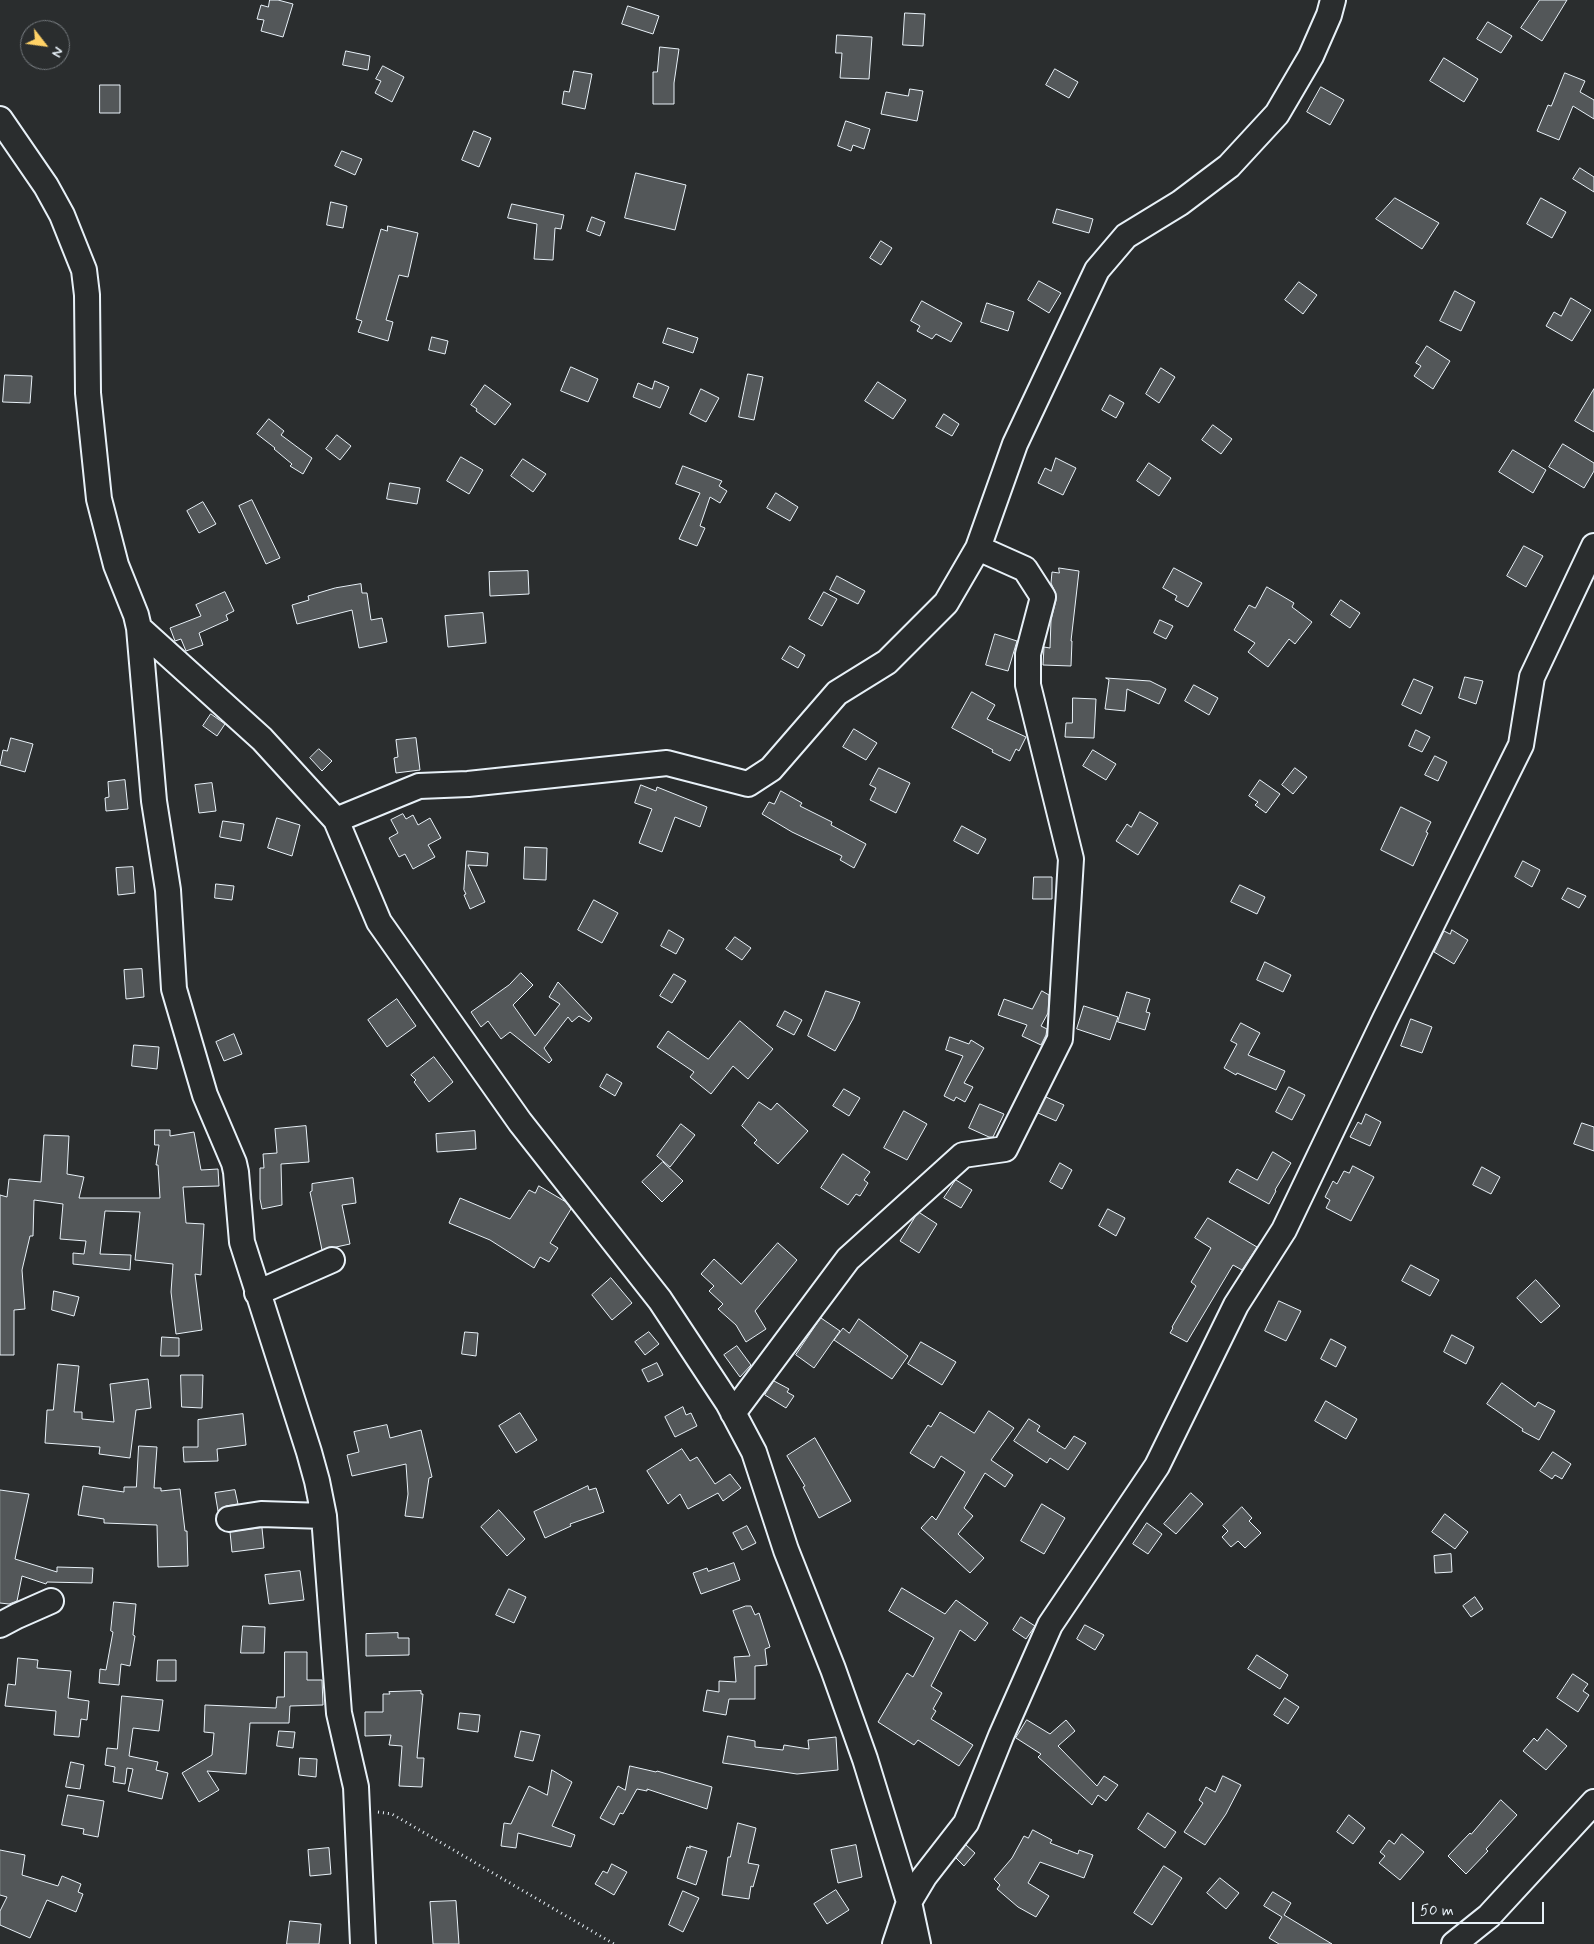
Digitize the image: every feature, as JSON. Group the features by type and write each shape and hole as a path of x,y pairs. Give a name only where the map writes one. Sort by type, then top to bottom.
{"street":[{"path":"336,820 419,786 468,784 667,763 748,784 771,769 836,693 887,662 946,603 978,548 1015,444 1097,270 1126,236 1180,203 1229,166 1277,114 1312,56 1329,15 1333,0"},
{"path":"0,119 46,186 62,215 84,270 87,295 88,393 99,498 116,565 136,615 138,628 154,801 168,890 174,989 205,1095 234,1163 242,1242 257,1294 309,1452 324,1516 339,1713 356,1787 363,1944"},
{"path":"895,1944 909,1902 935,1860 966,1823 1000,1736 1050,1625 1157,1466 1236,1306 1284,1230 1385,1019 1521,745 1532,677 1594,546"},
{"path":"733,1413 848,1259 963,1155 1005,1149 1060,1039 1071,859 1028,685 1028,654 1044,597 1025,569 978,548"},
{"path":"138,628 262,739 336,820 379,922 520,1122 660,1300 733,1413 754,1452 766,1494 786,1550 833,1670 865,1759 909,1902 918,1944"},
{"path":"257,1294 332,1260"},
{"path":"229,1519 261,1514 324,1516"},
{"path":"0,1625 51,1601"},
{"path":"1454,1944 1490,1916 1594,1802"}],"path":[{"path":"358,1811 392,1814 614,1944"}],"building":[{"path":"270,0 293,4 283,37 261,31 264,20 257,19 261,5 268,7"},
{"path":"1540,0 1567,0 1542,41 1521,28"},
{"path":"628,6 659,16 653,34 622,24"},
{"path":"905,13 925,14 923,46 903,45"},
{"path":"1488,22 1512,36 1501,53 1477,39"},
{"path":"837,35 872,37 869,79 840,78 842,53 836,53"},
{"path":"660,47 679,49 674,83 674,104 653,104 653,72 657,72"},
{"path":"346,51 370,56 368,70 343,65"},
{"path":"1444,58 1478,79 1464,102 1430,81"},
{"path":"383,66 404,77 392,102 375,93 381,81 376,79"},
{"path":"1055,69 1078,82 1069,98 1046,85"},
{"path":"574,71 592,74 585,109 562,104 564,91 569,92"},
{"path":"1565,73 1585,81 1580,92 1594,100 1594,119 1573,106 1559,140 1537,131 1548,105 1551,106"},
{"path":"100,85 120,85 120,113 100,113"},
{"path":"1321,87 1344,100 1330,125 1307,112"},
{"path":"910,89 923,91 917,121 881,114 886,92 908,96"},
{"path":"846,121 870,129 864,149 853,145 851,151 838,146"},
{"path":"474,131 491,138 479,167 462,160"},
{"path":"342,151 362,159 355,175 335,166"},
{"path":"1580,168 1594,177 1594,192 1573,179"},
{"path":"636,173 686,185 675,230 625,218"},
{"path":"1395,198 1439,223 1422,249 1376,219"},
{"path":"1541,198 1566,212 1552,238 1527,224"},
{"path":"331,202 347,206 343,228 327,225"},
{"path":"512,204 564,215 561,229 555,228 553,260 534,259 537,224 508,218"},
{"path":"1057,209 1093,219 1089,233 1053,223"},
{"path":"592,217 605,222 600,236 587,231"},
{"path":"388,226 418,233 408,277 399,275 386,320 393,322 388,341 358,332 362,321 356,319 381,229 387,231"},
{"path":"881,241 892,248 881,265 870,258"},
{"path":"1039,281 1061,293 1049,313 1028,300"},
{"path":"1299,282 1317,295 1303,314 1285,300"},
{"path":"1455,291 1475,302 1461,331 1440,321"},
{"path":"1571,298 1591,310 1572,341 1546,326 1554,312 1561,316"},
{"path":"922,301 962,323 951,342 936,334 932,339 917,331 920,326 911,321"},
{"path":"987,303 1014,312 1008,331 981,322"},
{"path":"668,328 698,338 693,353 663,343"},
{"path":"432,337 448,341 445,354 429,350"},
{"path":"1427,346 1450,361 1433,389 1414,376 1421,366 1416,363"},
{"path":"571,367 598,379 588,402 561,391"},
{"path":"1161,368 1175,377 1159,403 1146,394"},
{"path":"748,374 763,377 754,420 739,417"},
{"path":"5,375 32,376 30,403 3,402"},
{"path":"655,381 669,387 660,408 633,397 638,383 652,389"},
{"path":"878,382 906,400 893,419 865,401"},
{"path":"485,385 511,404 495,425 471,405"},
{"path":"701,389 719,398 706,422 690,414"},
{"path":"1594,389 1594,432 1575,421"},
{"path":"1110,395 1124,403 1116,418 1102,410"},
{"path":"944,414 959,424 952,436 936,427"},
{"path":"269,419 284,431 281,435 312,458 303,474 290,466 292,464 257,434"},
{"path":"1213,425 1232,439 1221,454 1202,440"},
{"path":"337,435 351,446 340,460 326,449"},
{"path":"1563,444 1594,463 1594,471 1584,488 1549,467"},
{"path":"1513,450 1546,470 1533,493 1499,472"},
{"path":"461,457 483,470 469,494 447,481"},
{"path":"1056,458 1076,468 1063,495 1038,483 1045,468 1051,471"},
{"path":"523,459 546,474 533,492 511,476"},
{"path":"1149,463 1171,478 1159,496 1137,481"},
{"path":"683,466 722,481 719,486 727,491 720,503 710,497 700,526 705,528 697,546 679,539 700,493 676,484"},
{"path":"390,483 420,488 417,504 387,499"},
{"path":"776,493 798,507 790,521 767,508"},
{"path":"252,500 280,558 266,564 239,506"},
{"path":"203,502 216,524 199,533 187,511"},
{"path":"1524,546 1543,556 1526,587 1507,576"},
{"path":"1059,568 1079,571 1071,641 1071,666 1043,665 1044,647 1050,648 1051,620 1056,600 1056,594 1051,583 1052,572 1059,573"},
{"path":"1174,568 1202,583 1188,607 1175,600 1177,596 1163,588"},
{"path":"528,571 529,594 490,596 489,572"},
{"path":"837,576 865,591 858,604 830,590"},
{"path":"361,584 362,593 367,593 371,620 382,618 387,642 359,648 352,610 297,624 292,605 309,600 308,596 335,588"},
{"path":"1267,587 1294,603 1292,607 1312,622 1295,644 1289,639 1268,667 1248,652 1255,643 1234,630 1249,605 1255,608"},
{"path":"225,592 234,611 226,615 228,620 199,633 203,645 186,651 181,639 175,641 170,628 201,616 196,605"},
{"path":"824,592 837,599 822,626 809,619"},
{"path":"1341,600 1360,613 1350,628 1331,615"},
{"path":"483,613 486,643 448,647 445,616"},
{"path":"1160,620 1173,626 1166,639 1154,633"},
{"path":"995,634 1017,641 1008,671 986,665"},
{"path":"790,646 805,655 798,668 782,659"},
{"path":"1465,677 1483,681 1476,704 1459,698"},
{"path":"1106,678 1150,681 1166,689 1159,704 1127,689 1125,711 1105,709 1109,680"},
{"path":"1414,679 1433,687 1421,714 1402,705"},
{"path":"1194,685 1218,698 1209,715 1185,701"},
{"path":"972,692 995,705 987,719 1026,737 1019,751 1016,749 1010,761 952,728"},
{"path":"1073,698 1096,699 1094,738 1065,737 1066,723 1072,723"},
{"path":"211,714 225,724 217,736 203,726"},
{"path":"854,729 877,743 866,760 843,747"},
{"path":"1416,730 1430,737 1422,752 1409,746"},
{"path":"11,738 33,744 25,772 0,765 3,750 7,751"},
{"path":"416,738 420,770 396,773 394,758 398,757 396,740"},
{"path":"319,749 332,761 322,771 310,758"},
{"path":"1093,750 1116,764 1106,780 1083,766"},
{"path":"1435,756 1447,762 1438,781 1425,775"},
{"path":"879,768 910,783 896,813 870,800 876,788 870,785"},
{"path":"1295,768 1307,777 1293,794 1282,785"},
{"path":"125,780 128,809 106,811 105,798 109,797 108,782"},
{"path":"1260,780 1280,794 1266,813 1255,805 1258,802 1249,796"},
{"path":"212,783 216,811 199,813 195,785"},
{"path":"641,785 656,791 657,787 707,807 700,827 675,817 662,852 639,843 652,809 635,803"},
{"path":"781,791 802,803 800,806 832,822 831,825 866,844 854,868 840,860 842,856 792,832 762,814 769,802 774,804"},
{"path":"1401,807 1431,822 1413,866 1381,850"},
{"path":"1140,812 1158,823 1138,855 1116,841 1127,824 1131,827"},
{"path":"403,814 406,819 413,815 418,825 430,818 441,838 428,845 435,857 413,869 405,854 399,857 389,838 398,833 391,820"},
{"path":"277,818 300,825 292,856 268,848"},
{"path":"223,821 244,824 241,841 220,837"},
{"path":"962,826 986,839 978,854 954,841"},
{"path":"525,847 547,848 546,880 524,879"},
{"path":"467,851 488,853 487,866 468,865 485,902 470,909 464,895 466,894 464,890"},
{"path":"1523,861 1540,870 1532,887 1515,877"},
{"path":"133,867 135,893 118,895 116,868"},
{"path":"1034,877 1052,877 1052,899 1033,899"},
{"path":"216,884 234,886 232,900 215,898"},
{"path":"1240,885 1265,897 1257,914 1231,902"},
{"path":"1568,888 1586,896 1579,908 1562,899"},
{"path":"594,900 618,913 602,943 578,930"},
{"path":"669,930 684,939 676,954 661,946"},
{"path":"1452,930 1468,940 1454,964 1434,952 1444,931 1450,934"},
{"path":"735,937 751,948 742,960 726,949"},
{"path":"1265,962 1291,975 1283,992 1257,980"},
{"path":"142,969 144,997 126,999 124,970"},
{"path":"521,973 533,985 513,1005 535,1036 560,1004 549,997 558,982 592,1018 589,1022 579,1016 572,1022 568,1017 544,1048 552,1060 549,1063 510,1032 501,1039 488,1021 481,1027 471,1012 509,985"},
{"path":"674,974 686,981 672,1003 660,996"},
{"path":"826,991 860,1002 835,1051 808,1036"},
{"path":"1042,991 1049,995 1048,1013 1041,1026 1047,1029 1041,1045 1022,1036 1027,1025 998,1015 1004,999 1032,1009"},
{"path":"1127,992 1150,999 1146,1012 1150,1013 1145,1030 1118,1022"},
{"path":"397,999 416,1026 387,1047 368,1020"},
{"path":"1084,1006 1118,1017 1110,1040 1077,1029"},
{"path":"785,1011 802,1020 794,1035 777,1026"},
{"path":"1411,1019 1432,1027 1422,1053 1401,1046"},
{"path":"740,1021 773,1049 748,1079 733,1066 711,1094 690,1077 694,1072 657,1047 668,1031 708,1059"},
{"path":"1241,1023 1260,1033 1248,1055 1285,1071 1276,1090 1237,1073 1236,1075 1224,1068 1237,1044 1231,1041"},
{"path":"234,1034 242,1054 224,1061 216,1042"},
{"path":"950,1037 969,1044 971,1040 984,1048 964,1083 973,1087 965,1102 956,1097 954,1101 944,1096 963,1056 946,1050"},
{"path":"134,1045 159,1047 157,1069 132,1066"},
{"path":"434,1057 453,1082 429,1102 411,1075"},
{"path":"607,1074 622,1083 615,1096 600,1087"},
{"path":"1289,1087 1305,1095 1292,1120 1276,1112"},
{"path":"844,1089 860,1098 849,1116 833,1106"},
{"path":"1046,1097 1064,1105 1056,1121 1038,1113"},
{"path":"759,1102 771,1110 777,1103 808,1131 778,1164 754,1143 757,1140 742,1126"},
{"path":"980,1104 1004,1114 993,1137 969,1128"},
{"path":"904,1111 927,1124 907,1160 884,1148"},
{"path":"1366,1114 1381,1122 1370,1146 1350,1137 1358,1122 1361,1124"},
{"path":"1582,1123 1594,1127 1594,1151 1574,1144"},
{"path":"681,1124 695,1135 670,1167 657,1156"},
{"path":"306,1126 309,1162 281,1164 282,1205 262,1209 260,1199 260,1168 264,1168 263,1154 277,1153 275,1129"},
{"path":"155,1130 170,1130 170,1136 194,1132 201,1170 218,1169 219,1186 183,1187 186,1223 204,1224 201,1275 195,1274 202,1330 176,1334 171,1292 173,1264 135,1260 140,1212 105,1211 100,1254 131,1255 130,1270 73,1264 73,1253 84,1254 86,1241 60,1239 63,1204 34,1200 33,1236 30,1236 22,1270 25,1309 14,1310 14,1355 0,1355 0,1195 7,1197 9,1179 41,1182 44,1135 69,1136 67,1174 84,1177 79,1198 160,1198 158,1165 156,1165 159,1145 155,1145"},
{"path":"475,1131 476,1149 437,1152 436,1134"},
{"path":"1273,1152 1291,1163 1269,1204 1229,1182 1237,1169 1257,1180"},
{"path":"843,1154 870,1172 864,1180 868,1183 860,1196 856,1194 848,1205 821,1188"},
{"path":"663,1162 683,1181 662,1202 642,1182"},
{"path":"1060,1163 1072,1170 1062,1189 1050,1182"},
{"path":"1353,1166 1374,1177 1351,1221 1326,1208 1330,1200 1325,1197 1333,1181 1337,1184 1344,1171 1349,1173"},
{"path":"1482,1167 1500,1177 1491,1194 1473,1185"},
{"path":"353,1178 356,1203 342,1205 350,1244 322,1250 310,1192 312,1191 312,1184"},
{"path":"956,1180 972,1190 961,1208 944,1198"},
{"path":"539,1186 566,1202 571,1209 550,1243 558,1248 549,1262 540,1257 534,1268 490,1240 449,1223 460,1198 510,1219 529,1190 535,1193"},
{"path":"1108,1209 1125,1218 1116,1236 1099,1226"},
{"path":"920,1213 937,1224 919,1253 900,1241 915,1217"},
{"path":"1208,1218 1257,1247 1242,1270 1233,1265 1187,1342 1170,1333 1196,1286 1191,1282 1211,1248 1195,1238"},
{"path":"778,1243 797,1260 755,1311 766,1329 746,1342 736,1325 718,1309 723,1304 709,1291 714,1286 701,1274 714,1259 741,1284"},
{"path":"1411,1265 1439,1280 1430,1296 1402,1281"},
{"path":"611,1278 632,1303 612,1320 592,1295"},
{"path":"1536,1280 1560,1306 1541,1323 1517,1298"},
{"path":"54,1291 79,1297 74,1316 52,1310"},
{"path":"1279,1301 1301,1311 1286,1341 1265,1331"},
{"path":"821,1318 840,1331 814,1368 796,1355"},
{"path":"859,1319 908,1356 892,1379 834,1340 843,1328 849,1333"},
{"path":"465,1332 478,1333 476,1356 462,1354"},
{"path":"649,1332 659,1344 645,1355 635,1342"},
{"path":"1452,1335 1474,1347 1466,1364 1444,1352"},
{"path":"162,1337 179,1338 179,1356 161,1356"},
{"path":"1331,1339 1346,1347 1336,1367 1321,1359"},
{"path":"921,1342 956,1362 942,1385 908,1364"},
{"path":"737,1346 751,1365 740,1377 724,1355"},
{"path":"657,1363 663,1375 648,1382 642,1370"},
{"path":"58,1364 79,1366 74,1412 82,1412 82,1419 114,1422 110,1384 148,1379 151,1408 136,1410 130,1458 99,1454 100,1447 45,1443 47,1410 53,1410"},
{"path":"181,1375 203,1375 202,1408 182,1407"},
{"path":"774,1381 789,1389 787,1392 794,1396 786,1408 765,1395"},
{"path":"1502,1383 1535,1407 1538,1402 1555,1411 1539,1440 1522,1431 1523,1429 1487,1404"},
{"path":"1326,1401 1357,1419 1346,1439 1315,1421"},
{"path":"683,1407 686,1415 691,1413 697,1426 675,1437 665,1417"},
{"path":"989,1411 1014,1428 991,1460 1013,1475 1005,1487 985,1473 964,1508 973,1516 958,1534 984,1558 970,1573 921,1528 932,1516 936,1520 965,1472 941,1456 934,1468 910,1453 928,1425 931,1427 940,1412 974,1433"},
{"path":"520,1413 537,1440 516,1453 499,1426"},
{"path":"243,1414 246,1445 217,1449 218,1461 184,1462 183,1447 198,1447 198,1420"},
{"path":"1029,1419 1040,1426 1037,1431 1065,1449 1074,1436 1086,1443 1068,1470 1050,1458 1047,1463 1014,1441"},
{"path":"387,1425 390,1438 421,1430 432,1477 429,1478 423,1518 405,1516 408,1494 406,1464 352,1476 347,1455 359,1452 354,1432"},
{"path":"815,1438 851,1501 819,1518 803,1487 805,1486 787,1456"},
{"path":"139,1446 157,1447 154,1488 161,1488 161,1491 180,1489 185,1531 187,1531 188,1566 158,1567 157,1525 104,1523 104,1519 78,1515 83,1486 124,1492 124,1487 136,1487"},
{"path":"682,1449 690,1461 697,1457 715,1484 730,1474 741,1488 723,1501 718,1493 688,1509 680,1494 668,1504 647,1471"},
{"path":"1553,1452 1571,1464 1562,1479 1555,1475 1552,1479 1540,1471"},
{"path":"588,1486 589,1490 596,1488 604,1512 570,1524 571,1526 545,1538 534,1512"},
{"path":"0,1490 29,1494 15,1559 57,1572 57,1567 93,1568 92,1583 47,1582 46,1584 22,1576 17,1601 9,1604 0,1603"},
{"path":"235,1490 238,1504 226,1506 218,1511 215,1493"},
{"path":"1191,1493 1203,1504 1176,1534 1164,1524"},
{"path":"1042,1504 1065,1518 1044,1554 1021,1541"},
{"path":"1242,1507 1252,1518 1249,1521 1261,1533 1245,1548 1238,1541 1231,1547 1222,1537 1228,1531 1223,1526"},
{"path":"499,1510 525,1539 507,1556 481,1527"},
{"path":"1445,1514 1468,1532 1455,1549 1432,1532"},
{"path":"1147,1523 1162,1534 1148,1554 1133,1544"},
{"path":"747,1526 756,1543 742,1550 733,1533"},
{"path":"262,1528 264,1548 232,1552 230,1532"},
{"path":"1451,1554 1452,1572 1435,1573 1434,1556"},
{"path":"734,1563 740,1580 701,1594 693,1573 707,1568 708,1571"},
{"path":"300,1571 304,1600 269,1604 265,1575"},
{"path":"902,1588 945,1614 956,1600 988,1623 975,1641 960,1630 931,1686 942,1693 933,1709 936,1711 931,1719 973,1745 959,1766 918,1740 914,1745 878,1722 907,1673 913,1677 934,1638 889,1611"},
{"path":"509,1589 526,1597 514,1623 496,1615"},
{"path":"1475,1597 1483,1609 1471,1617 1463,1606"},
{"path":"114,1602 136,1604 133,1635 135,1636 130,1666 121,1664 119,1685 99,1683 100,1669 106,1670 113,1632 111,1631"},
{"path":"751,1606 755,1615 759,1613 770,1647 765,1649 767,1665 755,1666 755,1699 729,1699 726,1715 703,1711 707,1690 719,1692 719,1681 736,1682 734,1657 750,1656 733,1611"},
{"path":"1021,1617 1035,1626 1026,1639 1013,1630"},
{"path":"1085,1625 1104,1635 1095,1650 1077,1639"},
{"path":"243,1626 265,1627 264,1653 241,1653"},
{"path":"398,1633 398,1638 409,1638 409,1655 366,1656 366,1634"},
{"path":"285,1652 307,1652 307,1680 322,1680 323,1705 290,1706 289,1723 250,1723 246,1774 207,1771 219,1790 199,1802 182,1773 212,1755 214,1733 204,1732 205,1705 276,1708 277,1697 284,1697"},
{"path":"1257,1655 1288,1675 1280,1689 1248,1669"},
{"path":"18,1658 38,1660 37,1668 71,1671 68,1698 89,1701 87,1720 81,1719 79,1737 54,1735 56,1711 5,1706 8,1684 15,1685"},
{"path":"158,1660 176,1660 176,1681 157,1681"},
{"path":"1573,1674 1588,1684 1583,1691 1589,1695 1578,1712 1557,1698"},
{"path":"421,1691 421,1694 423,1694 417,1758 424,1758 422,1787 399,1786 402,1746 389,1745 391,1735 365,1736 365,1712 383,1712 383,1694 390,1694 389,1692"},
{"path":"122,1696 163,1700 159,1731 133,1728 129,1756 158,1762 156,1770 168,1773 162,1799 128,1791 133,1769 127,1768 125,1784 113,1782 115,1767 105,1765 107,1748 117,1749"},
{"path":"1285,1698 1299,1707 1288,1724 1274,1715"},
{"path":"460,1713 480,1715 478,1732 458,1729"},
{"path":"1027,1720 1050,1734 1066,1720 1075,1731 1058,1746 1097,1786 1104,1776 1118,1785 1106,1801 1098,1795 1092,1805 1038,1757 1041,1754 1016,1738"},
{"path":"1547,1729 1567,1746 1546,1770 1523,1751 1534,1738 1537,1741"},
{"path":"279,1731 295,1732 293,1748 277,1746"},
{"path":"521,1731 540,1735 533,1761 515,1757"},
{"path":"728,1736 755,1741 755,1747 783,1750 784,1745 809,1749 808,1740 836,1737 838,1770 797,1774 723,1763"},
{"path":"300,1758 317,1759 316,1777 299,1775"},
{"path":"71,1762 84,1765 80,1789 66,1787"},
{"path":"630,1766 657,1771 712,1787 707,1809 647,1789 647,1791 637,1789 623,1814 620,1813 614,1825 600,1818 618,1786 625,1790"},
{"path":"552,1770 572,1782 552,1826 575,1835 571,1847 518,1833 516,1848 501,1846 504,1823 511,1824 529,1786 547,1795"},
{"path":"1223,1776 1241,1785 1226,1814 1205,1845 1184,1832 1203,1803 1199,1800 1206,1787 1215,1792"},
{"path":"68,1795 104,1801 98,1837 83,1834 84,1829 62,1825"},
{"path":"1501,1800 1517,1815 1486,1849 1488,1851 1466,1874 1448,1856 1471,1834"},
{"path":"1148,1813 1176,1832 1165,1848 1138,1829"},
{"path":"1349,1815 1365,1828 1353,1844 1337,1832"},
{"path":"738,1823 756,1828 748,1863 759,1865 753,1887 751,1886 749,1899 722,1895 728,1857 730,1857"},
{"path":"1033,1830 1052,1840 1050,1843 1078,1854 1079,1850 1093,1855 1084,1878 1040,1862 1028,1883 1049,1896 1036,1917 1018,1907 997,1889 1000,1885 994,1879 1012,1858 1024,1836 1028,1838"},
{"path":"1402,1834 1424,1852 1400,1880 1379,1863 1385,1856 1380,1852 1389,1840 1394,1844"},
{"path":"856,1845 862,1877 838,1883 831,1850"},
{"path":"966,1845 975,1853 964,1866 956,1858"},
{"path":"690,1846 707,1851 696,1885 677,1878 687,1847 690,1848"},
{"path":"329,1848 331,1874 310,1876 308,1850"},
{"path":"0,1850 25,1855 22,1875 58,1886 62,1876 81,1884 78,1892 83,1894 76,1912 47,1900 30,1938 0,1925 0,1911 7,1897 0,1895"},
{"path":"612,1864 627,1872 614,1895 595,1884 603,1871 607,1873"},
{"path":"1164,1866 1182,1878 1152,1925 1134,1913"},
{"path":"1220,1878 1239,1893 1226,1909 1207,1893"},
{"path":"836,1890 849,1910 827,1924 814,1904"},
{"path":"683,1891 699,1898 683,1932 669,1925"},
{"path":"1273,1892 1291,1903 1284,1915 1332,1944 1279,1944 1269,1938 1282,1917 1264,1906"},
{"path":"456,1901 459,1944 433,1944 430,1902"},
{"path":"290,1921 321,1924 319,1944 287,1944"}]}
